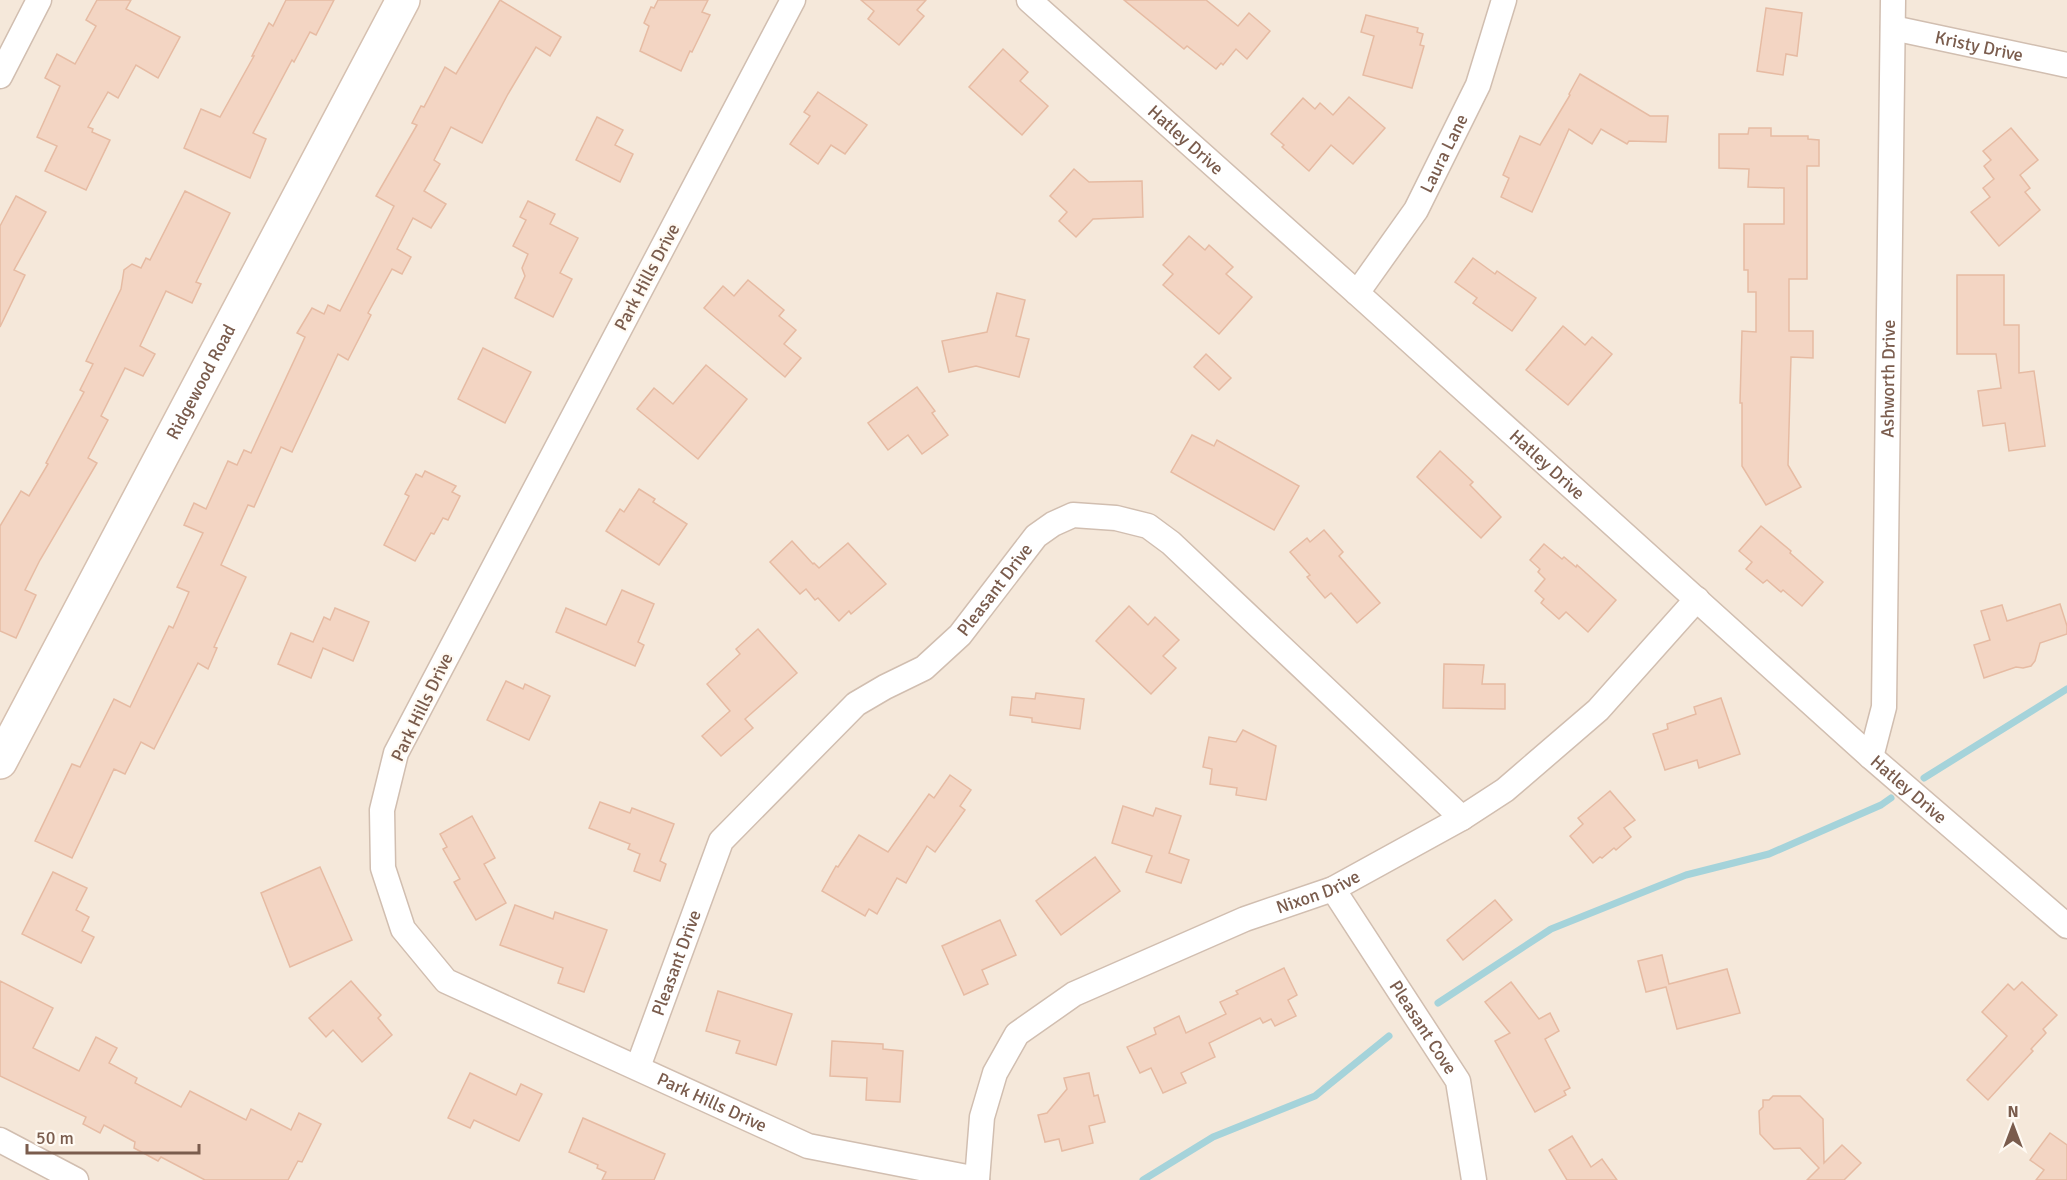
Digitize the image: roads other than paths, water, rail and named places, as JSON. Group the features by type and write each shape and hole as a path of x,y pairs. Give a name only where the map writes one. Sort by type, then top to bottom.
{"street":[{"path":"0,76 39,0"},
{"name":"Ridgewood Road","path":"0,762 403,0"},
{"name":"Park Hills Drive","path":"793,0 396,753 382,810 383,868 404,929 446,981 808,1146 977,1180"},
{"name":"Hatley Drive","path":"1029,0 1871,757 2067,926"},
{"name":"Laura Lane","path":"1357,293 1416,210 1478,85 1504,0"},
{"name":"Ashworth Drive","path":"1871,757 1884,707 1893,0"},
{"name":"Kristy Drive","path":"1893,28 2067,65"},
{"name":"Pleasant Drive","path":"638,1067 721,841 856,704 924,668 960,635 1036,536 1053,524 1073,515 1116,518 1148,526 1171,543 1462,818"},
{"name":"Nixon Drive","path":"977,1180 982,1117 995,1073 1017,1034 1074,994 1245,919 1334,889 1462,818 1505,790 1598,710 1697,599"},
{"name":"Pleasant Cove","path":"1334,889 1458,1081 1474,1180"},
{"path":"0,1140 76,1180"}],"waterway":[{"path":"1924,778 2067,689"},
{"path":"1438,1003 1551,929 1686,875 1769,854 1881,805 1891,798"},
{"path":"1143,1180 1213,1137 1315,1096 1389,1036"}]}
